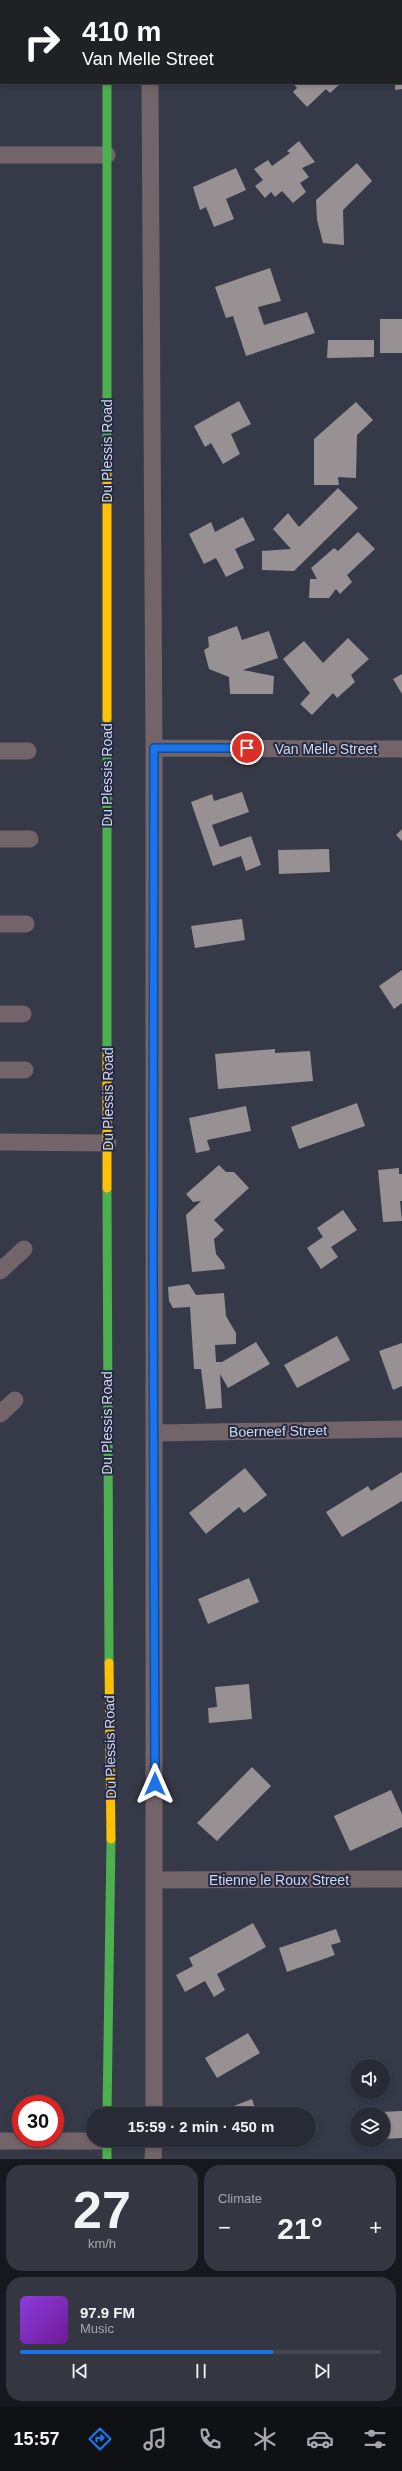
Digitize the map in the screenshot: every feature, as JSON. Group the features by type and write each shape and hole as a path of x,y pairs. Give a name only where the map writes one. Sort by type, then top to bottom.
{"street":[{"name":"Du Plessis Road","path":"107,84 107,1435 111,1878 107,2107"},
{"path":"150,84 154,748 154,2107"},
{"path":"0,155 107,155"},
{"name":"Van Melle Street","path":"154,748 402,749"},
{"path":"0,751 28,751"},
{"path":"0,839 30,839"},
{"path":"0,924 26,924"},
{"path":"0,1014 23,1014"},
{"path":"0,1070 26,1070"},
{"path":"0,1142 108,1143"},
{"path":"0,1271 24,1249"},
{"path":"0,1414 15,1400"},
{"name":"Boerneef Street","path":"154,1433 402,1429"},
{"name":"Etienne le Roux Street","path":"155,1880 402,1879"},
{"path":"0,2140 86,2140"},
{"path":"107,2147 107,2159"},
{"path":"153,2159 154,2147"}],"building":[{"path":"294,84 340,84 330,93 326,89 307,107 293,92 297,88"},
{"path":"395,84 402,84 402,89 395,90"},
{"path":"299,141 315,162 302,168 309,177 300,183 306,192 293,203 282,191 275,197 271,192 265,198 255,186 263,180 254,169 268,160 272,166 290,153 287,151"},
{"path":"357,163 372,181 343,210 344,245 323,243 317,220 316,200"},
{"path":"236,168 246,190 226,199 234,219 214,227 206,207 200,210 193,187"},
{"path":"270,268 281,301 258,307 264,325 307,312 315,333 246,356 233,316 226,318 215,287"},
{"path":"380,319 402,319 402,353 380,353"},
{"path":"328,340 374,340 374,357 327,358"},
{"path":"239,401 251,424 231,434 240,454 223,464 211,443 205,447 194,426"},
{"path":"356,402 373,420 357,435 356,478 338,477 339,485 314,485 314,439"},
{"path":"338,488 358,508 294,571 262,570 262,551 291,549 273,529 288,513 299,527"},
{"path":"243,517 255,540 235,549 244,568 226,577 216,558 204,564 189,534 211,522 215,532"},
{"path":"358,532 375,549 347,575 352,582 340,594 336,589 329,598 309,598 310,579 317,579 311,568 334,548 338,551"},
{"path":"237,626 242,640 269,631 278,658 243,670 274,676 273,694 230,694 229,677 209,669 204,650 209,647 208,637"},
{"path":"348,638 369,659 351,675 355,682 337,698 333,693 312,715 300,704 310,693 283,659 304,641 323,663"},
{"path":"402,674 402,694 393,679"},
{"path":"242,792 249,812 212,825 220,847 251,836 261,865 246,871 241,856 213,866 191,802 212,794 214,801"},
{"path":"402,829 402,841 396,835"},
{"path":"329,849 330,872 279,874 278,850"},
{"path":"242,919 245,940 195,948 191,926"},
{"path":"402,970 402,1003 394,1009 379,986"},
{"path":"275,1049 275,1053 310,1051 313,1081 218,1089 215,1054"},
{"path":"357,1103 365,1126 299,1149 291,1127"},
{"path":"246,1106 251,1131 207,1140 210,1150 196,1153 189,1118"},
{"path":"219,1165 226,1172 234,1172 249,1188 214,1220 224,1230 214,1239 216,1254 224,1264 225,1269 192,1272 186,1215 201,1201 193,1202 186,1194"},
{"path":"399,1168 399,1174 402,1174 402,1201 400,1201 402,1221 383,1222 378,1170"},
{"path":"343,1210 357,1230 331,1247 338,1257 321,1269 307,1248 323,1237 317,1228"},
{"path":"189,1284 196,1295 224,1293 226,1316 236,1333 236,1344 215,1345 216,1362 222,1362 256,1342 270,1364 228,1388 220,1374 222,1408 206,1409 201,1369 194,1369 190,1307 173,1308 169,1301 168,1287"},
{"path":"337,1336 350,1360 297,1388 284,1365"},
{"path":"402,1343 402,1386 393,1390 379,1351"},
{"path":"245,1468 267,1495 244,1513 239,1507 206,1534 189,1513"},
{"path":"402,1472 402,1501 342,1537 326,1512 368,1486 371,1491"},
{"path":"249,1578 259,1602 208,1624 198,1599"},
{"path":"249,1684 252,1719 209,1723 208,1708 217,1707 215,1687"},
{"path":"252,1767 271,1786 217,1841 197,1823"},
{"path":"391,1790 402,1814 402,1827 350,1851 334,1816"},
{"path":"253,1923 266,1947 217,1974 225,1990 214,1997 205,1981 185,1992 176,1975 193,1966 189,1958"},
{"path":"336,1929 341,1942 331,1945 335,1955 287,1972 279,1948"},
{"path":"248,2033 260,2053 217,2078 205,2058"},
{"path":"252,2099 255,2107 231,2107"},
{"path":"402,2111 402,2138 390,2139 390,2112"}],"traffic: fast":[{"path":"107,84 107,470"},
{"path":"107,718 107,1053"},
{"path":"107,1188 109,1663"},
{"path":"107,2107 111,1839"},
{"path":"107,2147 107,2159"}],"traffic: slow":[{"path":"107,470 107,718"},
{"path":"107,1053 107,1188"},
{"path":"109,1663 111,1839"}],"route":[{"path":"155,1784 153,1262 154,748 247,748"}]}
